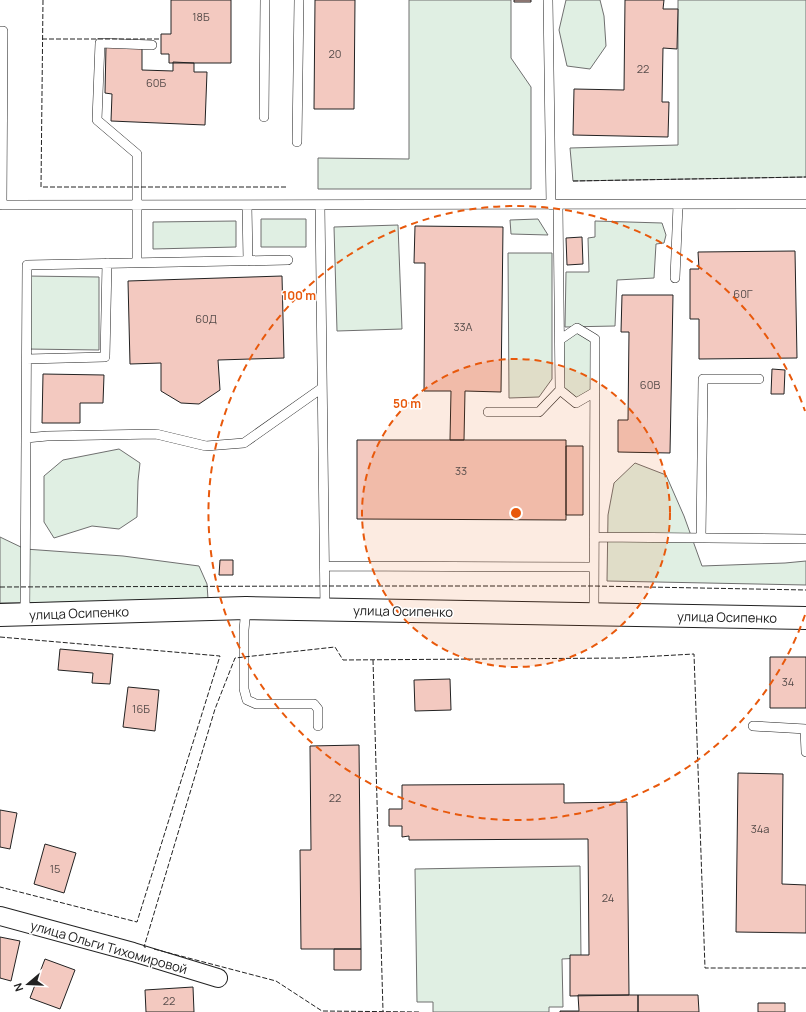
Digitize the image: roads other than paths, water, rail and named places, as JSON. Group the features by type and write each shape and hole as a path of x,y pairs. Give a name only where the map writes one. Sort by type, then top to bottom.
{"street":[{"name":"улица Осипенко","path":"0,615 246,608 806,618"},
{"name":"улица Ольги Тихомировой","path":"0,916 133,952 218,978"}],"lane":[{"path":"264,117 265,0"},
{"path":"297,142 299,0"},
{"path":"488,412 539,412 560,390 561,339 548,0"},
{"path":"0,31 3,31 2,205 806,204"},
{"path":"137,263 137,154 97,120 100,43 152,45"},
{"path":"247,205 248,261"},
{"path":"320,205 325,610"},
{"path":"676,278 678,205"},
{"path":"25,614 27,265 288,260"},
{"path":"27,359 105,357 107,263"},
{"path":"561,339 577,328 595,340 594,614"},
{"path":"701,538 702,379 759,379"},
{"path":"26,438 47,436 156,434 206,446 244,443 322,388"},
{"path":"560,390 576,403 595,392"},
{"path":"594,537 806,539"},
{"path":"325,566 594,567"},
{"path":"246,608 244,630 244,690 247,700 256,704 314,704 318,708 318,726"},
{"path":"753,726 806,729 806,752"}]}
